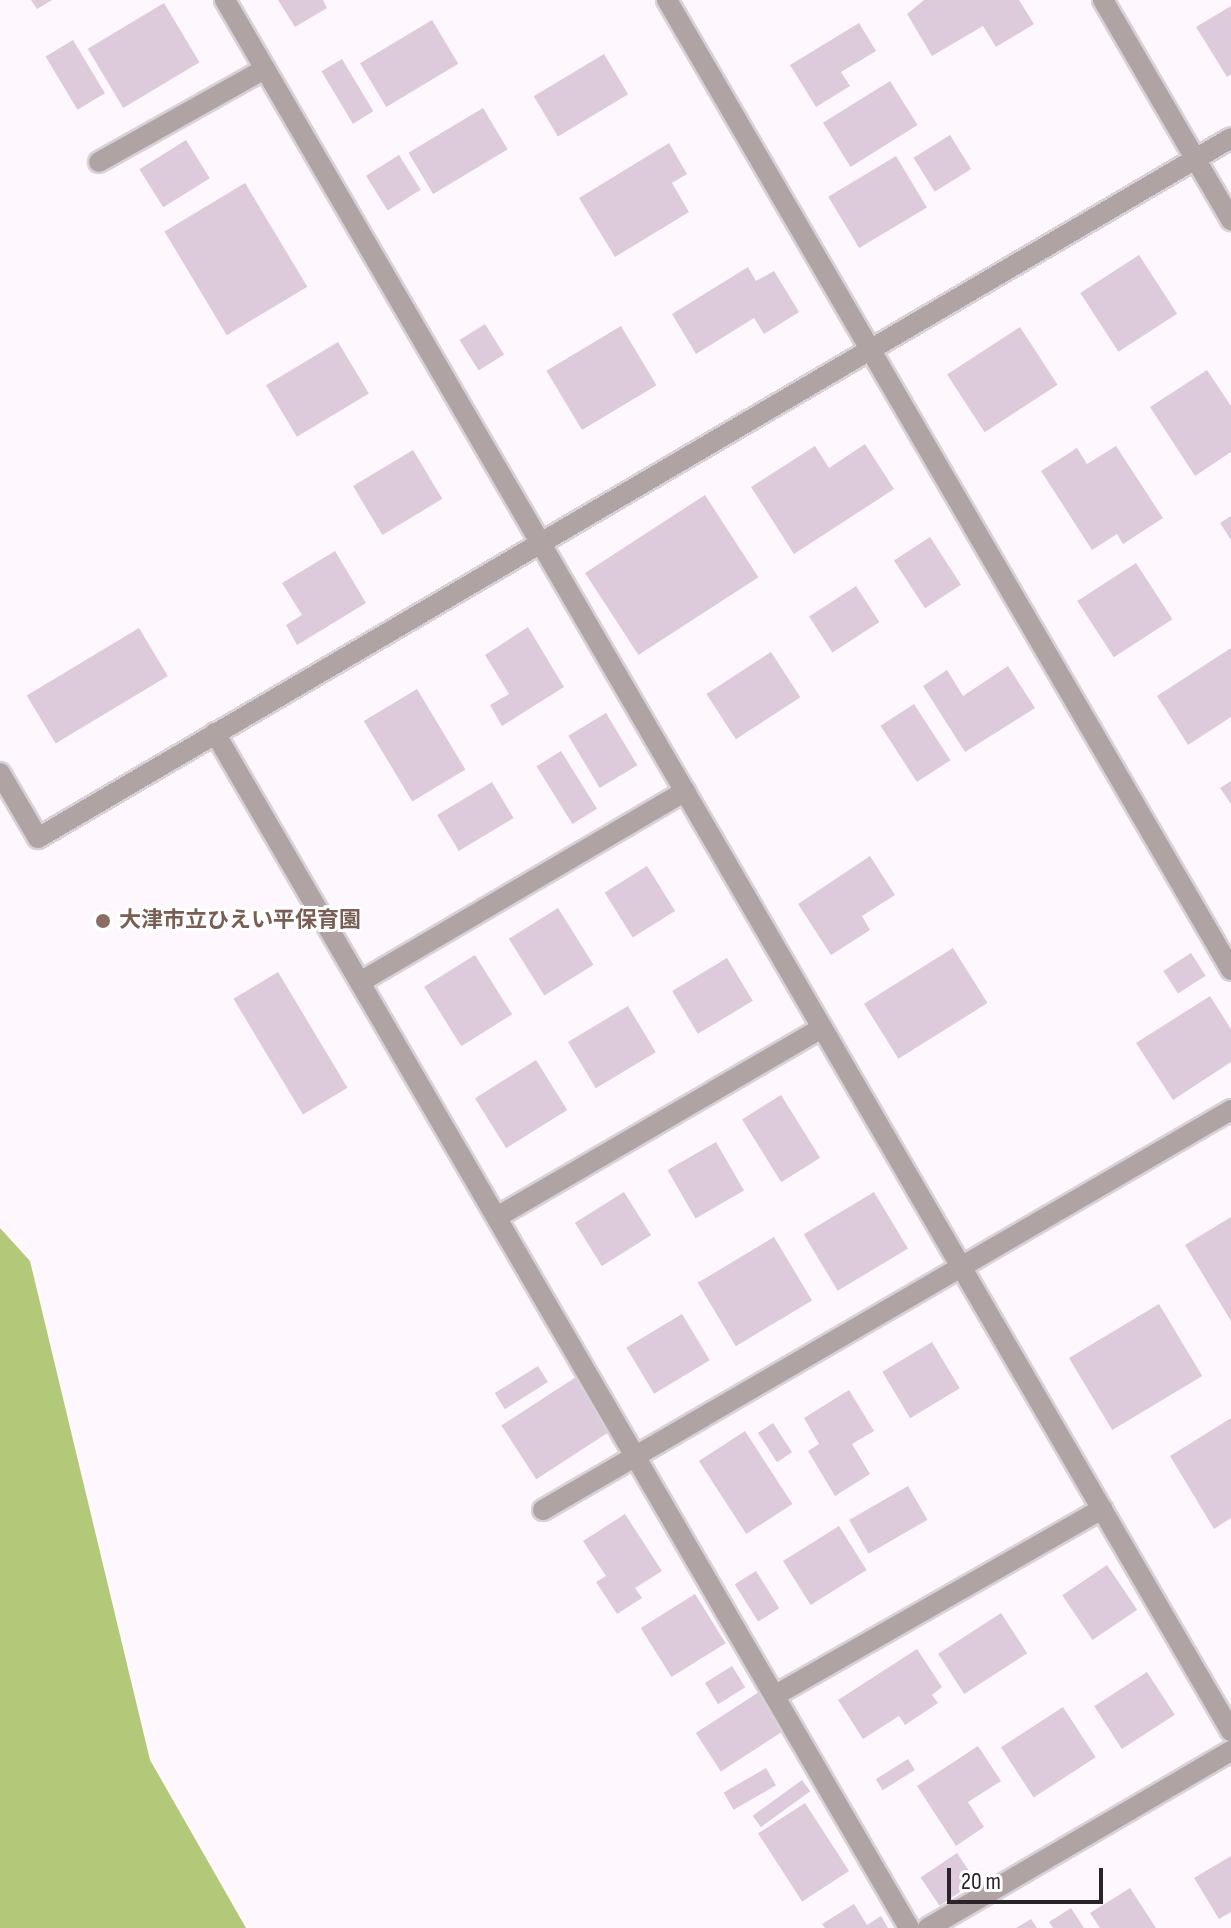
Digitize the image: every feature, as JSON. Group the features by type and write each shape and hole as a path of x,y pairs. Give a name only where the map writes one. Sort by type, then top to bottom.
{"street":[{"path":"225,0 1231,1731"},
{"path":"667,0 1231,970"},
{"path":"1103,0 1231,220"},
{"path":"99,162 265,69"},
{"path":"0,773 38,838 539,540 1231,138"},
{"path":"215,733 909,1928"},
{"path":"360,982 685,791"},
{"path":"497,1217 822,1028"},
{"path":"543,1510 1231,1110"},
{"path":"774,1696 1102,1509"},
{"path":"928,1928 1231,1751"}],"green space":[{"path":"0,1228 30,1261 150,1760 246,1928 0,1928"}],"building":[{"path":"31,0 52,0 37,9"},
{"path":"278,0 323,0 327,8 295,27"},
{"path":"924,0 1019,0 1034,24 996,47 983,26 932,56 907,14"},
{"path":"164,3 200,62 123,108 88,49"},
{"path":"1231,6 1231,74 1227,77 1196,27"},
{"path":"432,20 458,64 386,107 360,63"},
{"path":"859,23 876,51 841,72 850,86 816,107 790,65"},
{"path":"73,40 105,93 78,110 46,56"},
{"path":"604,54 628,94 558,137 534,96"},
{"path":"342,59 373,111 353,124 321,71"},
{"path":"890,81 918,125 851,167 823,123"},
{"path":"483,108 508,149 433,194 408,153"},
{"path":"950,135 971,169 935,192 914,158"},
{"path":"186,140 210,178 163,207 139,169"},
{"path":"669,143 687,174 672,183 689,212 615,257 579,198"},
{"path":"399,155 421,190 388,210 366,176"},
{"path":"896,156 927,207 859,248 828,197"},
{"path":"245,183 307,287 227,335 164,231"},
{"path":"1139,255 1177,314 1118,352 1080,293"},
{"path":"748,267 756,281 774,271 799,312 764,334 754,318 696,354 672,314"},
{"path":"485,324 504,355 479,370 460,340"},
{"path":"621,326 657,385 582,430 546,371"},
{"path":"1020,327 1058,385 985,432 947,374"},
{"path":"338,342 369,393 297,437 266,385"},
{"path":"1207,370 1231,406 1231,452 1195,476 1150,407"},
{"path":"865,444 894,489 794,554 751,487 815,446 829,468"},
{"path":"1116,446 1163,518 1123,544 1117,534 1092,550 1041,471 1077,448 1087,464"},
{"path":"413,450 442,499 382,535 353,486"},
{"path":"705,495 758,577 638,655 585,573"},
{"path":"1231,516 1231,540 1220,523"},
{"path":"930,537 961,585 925,608 894,560"},
{"path":"335,551 366,603 297,645 286,625 302,615 282,583"},
{"path":"1136,563 1172,619 1114,657 1077,601"},
{"path":"856,586 879,622 832,653 809,616"},
{"path":"528,627 564,687 502,726 490,705 509,694 485,655"},
{"path":"139,628 168,676 56,743 27,695"},
{"path":"1231,648 1231,717 1188,745 1157,696"},
{"path":"771,652 800,697 736,739 706,694"},
{"path":"1008,666 1035,708 965,752 923,686 947,670 963,696"},
{"path":"417,689 465,770 412,802 364,721"},
{"path":"914,704 950,760 917,782 880,726"},
{"path":"606,713 637,765 600,788 568,736"},
{"path":"561,751 597,809 572,824 536,766"},
{"path":"1231,781 1231,804 1220,788"},
{"path":"492,782 514,818 459,851 437,815"},
{"path":"870,856 895,895 862,916 870,930 831,955 798,904"},
{"path":"647,866 675,911 633,937 605,892"},
{"path":"558,908 594,965 544,996 509,939"},
{"path":"953,948 987,1003 898,1059 864,1004"},
{"path":"1191,953 1206,976 1178,994 1163,971"},
{"path":"475,955 512,1014 461,1046 424,987"},
{"path":"727,958 753,1001 698,1034 672,991"},
{"path":"278,972 348,1088 303,1114 233,999"},
{"path":"1210,996 1231,1029 1231,1062 1173,1100 1136,1043"},
{"path":"628,1006 656,1052 596,1088 568,1042"},
{"path":"536,1060 567,1110 506,1148 475,1098"},
{"path":"781,1095 820,1158 781,1182 742,1119"},
{"path":"716,1142 744,1190 696,1218 668,1170"},
{"path":"624,1192 651,1235 602,1266 575,1223"},
{"path":"874,1192 908,1249 838,1291 804,1234"},
{"path":"1231,1217 1231,1321 1185,1245"},
{"path":"774,1237 812,1300 736,1346 698,1283"},
{"path":"1159,1304 1202,1376 1112,1430 1069,1358"},
{"path":"682,1314 710,1360 654,1394 626,1347"},
{"path":"932,1342 960,1388 910,1418 882,1372"},
{"path":"538,1366 548,1382 505,1409 495,1393"},
{"path":"576,1377 611,1431 536,1479 501,1425"},
{"path":"849,1390 874,1431 852,1444 870,1474 835,1496 808,1451 819,1444 804,1418"},
{"path":"1231,1418 1231,1518 1214,1529 1170,1456"},
{"path":"773,1423 792,1452 777,1462 758,1433"},
{"path":"745,1431 792,1504 746,1534 699,1461"},
{"path":"908,1486 928,1520 869,1554 849,1520"},
{"path":"625,1514 662,1571 635,1588 642,1598 617,1614 596,1582 606,1576 583,1541"},
{"path":"839,1526 867,1570 811,1605 783,1561"},
{"path":"1107,1565 1137,1610 1092,1640 1062,1595"},
{"path":"756,1571 779,1608 758,1622 735,1584"},
{"path":"695,1594 726,1643 671,1677 641,1628"},
{"path":"1001,1613 1027,1653 964,1694 938,1654"},
{"path":"917,1649 942,1687 932,1695 938,1703 905,1725 899,1716 863,1739 838,1700"},
{"path":"732,1666 745,1687 718,1704 705,1683"},
{"path":"1147,1672 1175,1715 1122,1749 1094,1706"},
{"path":"762,1690 787,1729 721,1772 696,1733"},
{"path":"1063,1707 1096,1757 1034,1798 1001,1747"},
{"path":"978,1746 1001,1781 968,1802 984,1827 956,1846 917,1786"},
{"path":"908,1759 915,1770 883,1790 876,1779"},
{"path":"766,1768 776,1785 734,1810 724,1793"},
{"path":"802,1780 810,1791 761,1827 753,1816"},
{"path":"805,1803 849,1871 802,1901 758,1833"},
{"path":"957,1853 976,1881 940,1906 921,1878"},
{"path":"1231,1856 1231,1912 1219,1919 1194,1878"},
{"path":"1130,1888 1156,1928 1100,1928 1090,1913"},
{"path":"854,1904 867,1925 881,1916 888,1928 825,1928 822,1924"},
{"path":"1071,1908 1084,1928 1053,1928 1049,1922"},
{"path":"1031,1919 1037,1928 1016,1928"}],"place":[{"name":"大津市立ひえい平保育園","path":"103,921"}]}
